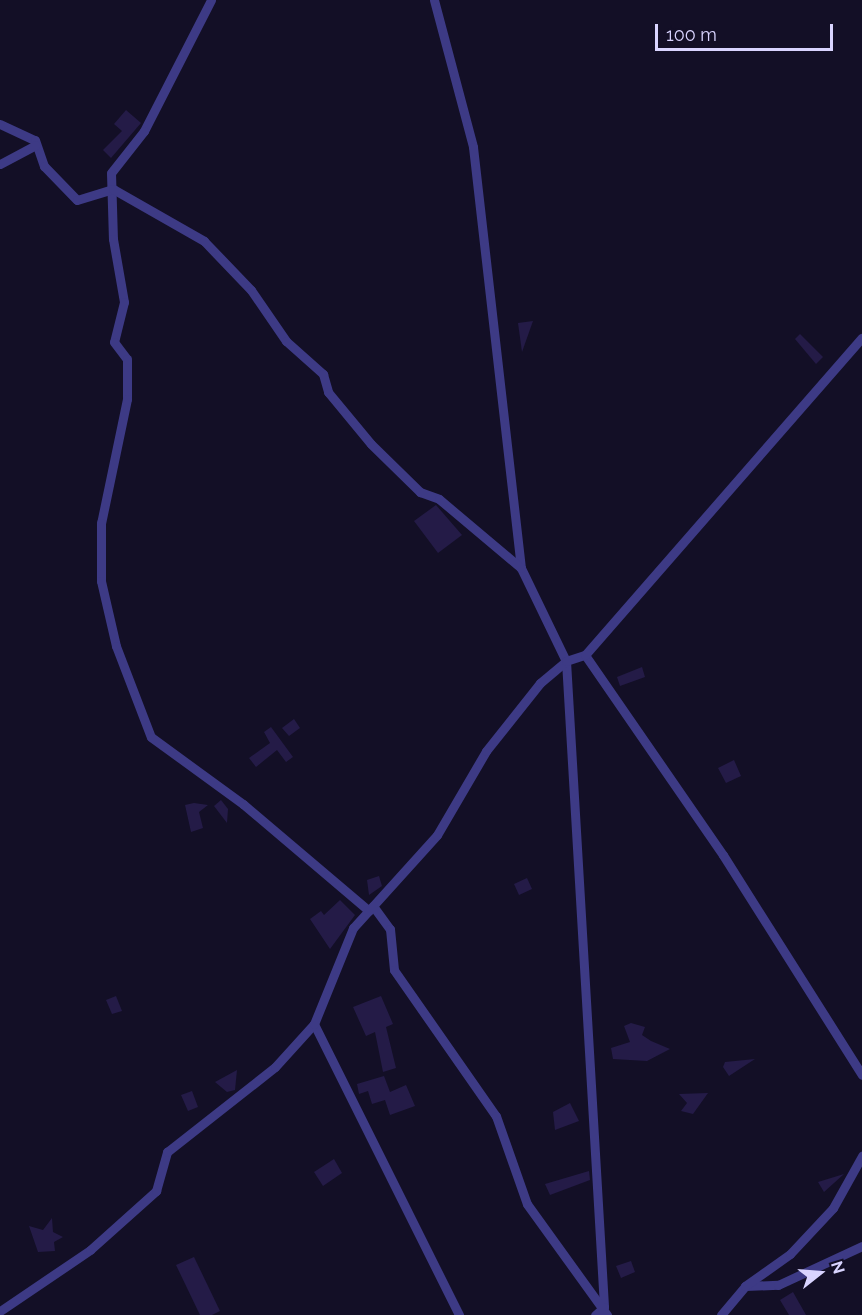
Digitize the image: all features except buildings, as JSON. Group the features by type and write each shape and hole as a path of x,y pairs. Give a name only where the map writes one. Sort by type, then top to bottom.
{"street":[{"path":"211,0 144,130 111,173 113,239 124,302 114,342 127,359 127,399 116,438 99,550 120,655 151,737 243,804 371,909 390,929 393,970 496,1116 532,1212 606,1311"},
{"path":"434,0 473,147 521,568 566,661 606,1311"},
{"path":"0,124 35,145 44,166 77,200 113,189 204,241 251,290 286,341 323,374 328,392 371,444 420,492 439,499 521,568"},
{"path":"0,164 35,145"},
{"path":"0,1311 90,1250 156,1191 167,1152 275,1067 314,1024 350,936 437,835 486,751 540,682 566,661 585,655 862,339"},
{"path":"585,655 723,855 862,1075"},
{"path":"314,1024 459,1315"},
{"path":"721,1315 745,1286 790,1254 833,1208 862,1156"},
{"path":"745,1286 778,1285 862,1246"},
{"path":"595,1315 606,1311"}]}
